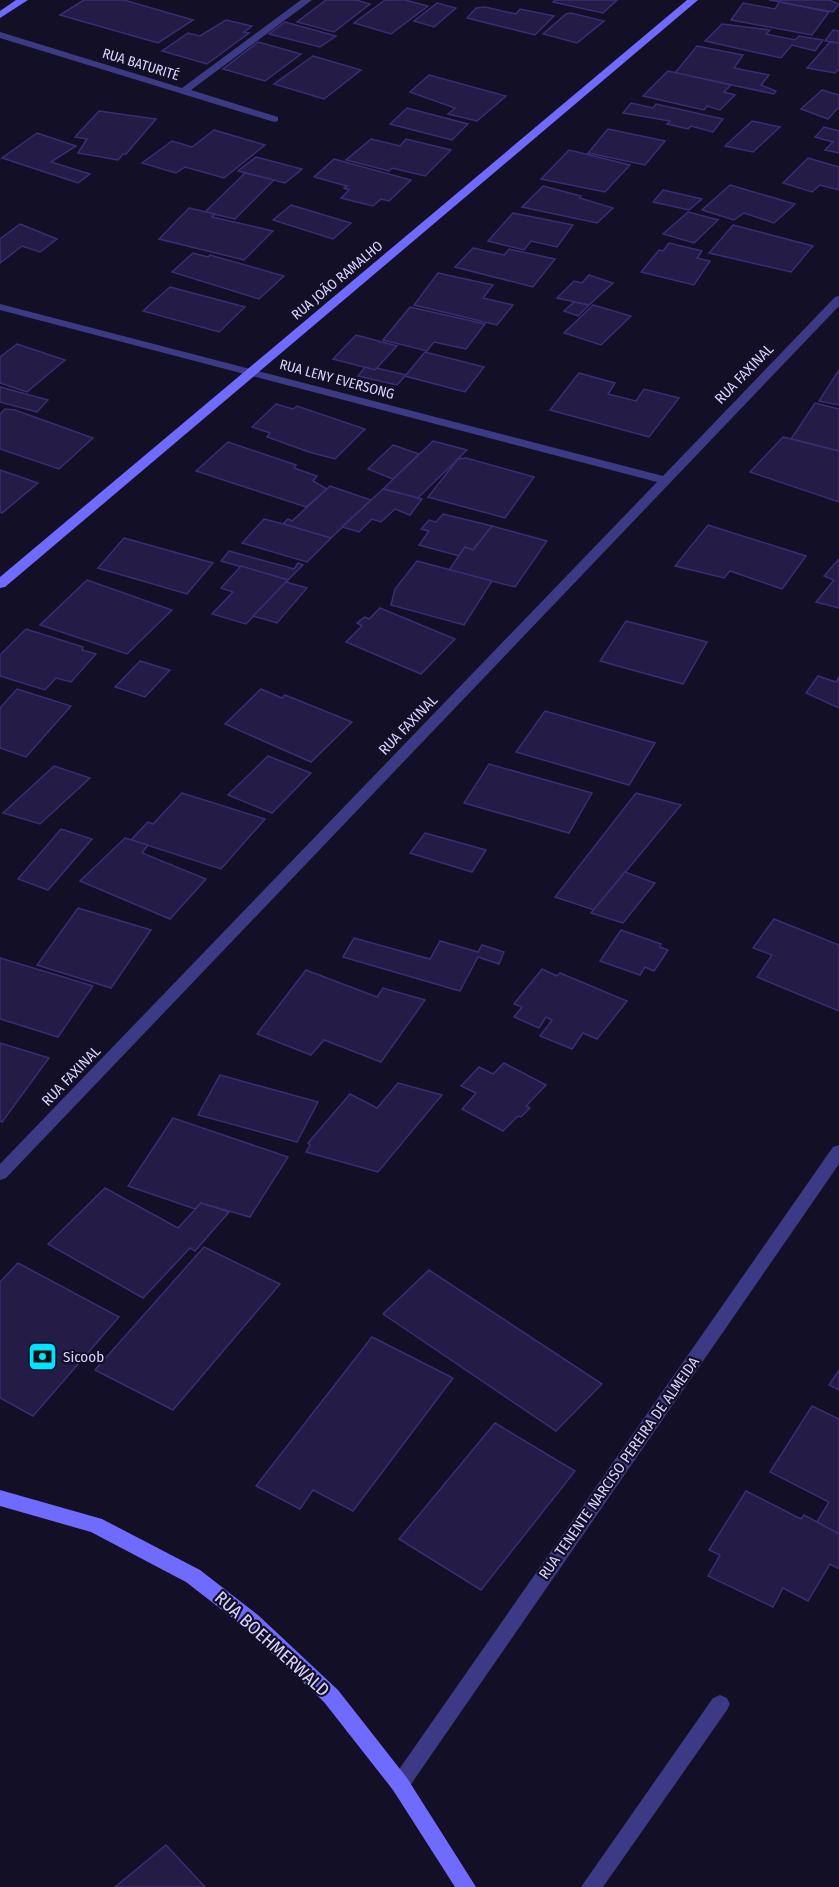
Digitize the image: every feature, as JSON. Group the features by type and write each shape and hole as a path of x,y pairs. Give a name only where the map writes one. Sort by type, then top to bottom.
{"street":[{"path":"0,15 23,0"},
{"path":"184,91 307,0"},
{"name":"RUA JOÃO RAMALHO","path":"0,584 693,0"},
{"name":"RUA BATURITÉ","path":"0,36 274,119"},
{"name":"RUA FAXINAL","path":"0,1174 839,299"},
{"name":"RUA LENY EVERSONG","path":"0,307 665,480"},
{"name":"RUA TENENTE NARCISO PEREIRA DE ALMEIDA","path":"400,1784 839,1151"},
{"name":"RUA BOEHMERWALD","path":"0,1498 96,1525 193,1576 251,1621 331,1696 400,1784 466,1887"},
{"path":"591,1887 720,1704"}],"building":[{"path":"84,0 124,0 193,20 158,43 60,15"},
{"path":"326,0 356,0 370,4 334,32 297,22"},
{"path":"385,0 405,0 428,6 391,34 354,23"},
{"path":"555,0 617,0 603,13 553,2"},
{"path":"769,0 829,0 839,4 833,12"},
{"path":"779,2 829,12 812,35 731,20 743,3 775,9"},
{"path":"437,3 456,8 434,27 414,21"},
{"path":"485,7 516,14 520,9 554,16 535,35 467,18 476,8"},
{"path":"571,13 604,21 577,43 543,34 566,14"},
{"path":"226,20 252,26 244,32 249,33 207,64 162,51 188,33 200,36"},
{"path":"285,22 336,36 320,47 269,34"},
{"path":"722,24 770,30 766,34 795,40 799,36 823,40 815,51 792,45 781,58 705,41"},
{"path":"833,30 839,31 839,43 825,41"},
{"path":"258,42 301,54 265,81 223,69"},
{"path":"830,42 839,43 839,69 835,73 807,68"},
{"path":"697,46 743,55 734,68 769,75 761,85 776,91 774,94 675,73"},
{"path":"313,56 361,70 324,99 274,84"},
{"path":"668,71 731,85 724,92 735,95 720,110 707,106 704,110 643,96"},
{"path":"429,75 506,96 477,121 448,114 455,108 410,92"},
{"path":"822,90 839,95 839,107 828,119 801,109"},
{"path":"631,103 653,108 656,104 723,119 713,132 691,126 688,129 667,124 670,121 623,113"},
{"path":"407,108 468,124 452,140 390,124"},
{"path":"99,111 156,119 118,160 78,153 87,139 75,137"},
{"path":"752,121 780,127 753,152 725,146"},
{"path":"824,127 839,131 839,153 825,150 833,142 815,137"},
{"path":"608,129 665,141 645,165 588,153"},
{"path":"214,130 265,145 224,178 185,167 176,173 142,163 172,141 192,147"},
{"path":"37,133 76,146 51,162 90,174 78,183 2,158"},
{"path":"371,139 400,146 406,139 451,150 425,176 392,168 389,171 346,160"},
{"path":"569,150 630,165 605,192 541,179"},
{"path":"256,157 302,169 285,183 238,171"},
{"path":"808,158 839,167 839,190 820,185 812,192 783,183"},
{"path":"334,159 411,180 389,201 381,199 373,206 341,198 349,190 344,188 347,186 314,177"},
{"path":"245,173 274,180 235,219 205,212"},
{"path":"730,185 795,204 774,223 744,213 734,220 702,210"},
{"path":"543,186 581,196 580,198 613,208 597,223 522,207"},
{"path":"663,190 702,199 689,210 653,202"},
{"path":"291,205 351,223 333,239 273,220"},
{"path":"189,208 215,214 212,217 273,231 244,260 159,239"},
{"path":"688,212 718,220 694,243 663,234"},
{"path":"513,213 573,225 557,247 531,241 524,250 488,241"},
{"path":"20,224 57,239 40,252 22,246 0,263 0,239"},
{"path":"733,225 813,246 791,272 709,253"},
{"path":"669,243 702,251 697,258 710,261 694,285 641,272 659,250 663,251"},
{"path":"473,248 504,255 509,249 555,259 533,287 455,267"},
{"path":"193,253 208,257 210,255 284,276 259,299 172,272"},
{"path":"438,273 493,285 483,298 513,305 497,325 414,305"},
{"path":"589,275 613,283 589,305 557,298 574,281 582,283"},
{"path":"170,287 245,307 219,332 143,311"},
{"path":"574,302 589,305 578,316 564,311"},
{"path":"593,305 631,316 601,345 564,333"},
{"path":"410,307 485,324 466,349 434,342 427,351 383,340"},
{"path":"356,335 397,346 375,370 333,359"},
{"path":"17,344 65,360 27,392 0,383 0,357"},
{"path":"425,352 484,367 465,392 405,376"},
{"path":"365,367 406,375 397,385 358,376"},
{"path":"839,370 839,405 819,401"},
{"path":"579,373 615,383 608,394 636,401 644,389 679,398 649,437 550,410"},
{"path":"0,387 48,400 37,412 0,402"},
{"path":"815,403 839,409 839,451 791,439"},
{"path":"276,404 293,409 297,406 365,429 335,459 309,452 267,437 270,433 252,427"},
{"path":"5,409 15,410 93,438 59,469 0,449 0,414"},
{"path":"783,437 839,451 839,502 750,472"},
{"path":"433,441 467,450 418,498 383,489"},
{"path":"228,442 296,465 294,468 317,476 313,481 327,489 306,507 196,471"},
{"path":"393,445 419,454 393,479 368,469"},
{"path":"466,458 534,477 505,518 428,497 458,459"},
{"path":"0,470 38,483 2,513 0,512"},
{"path":"330,486 371,500 331,538 283,524 288,519 292,521"},
{"path":"383,489 422,499 410,515 395,509 381,522 372,519 359,532 342,527"},
{"path":"443,514 492,526 473,550 465,547 459,556 419,545 429,531 421,529 429,520 436,522"},
{"path":"264,519 331,538 307,562 242,543"},
{"path":"708,525 806,556 782,589 730,571 724,578 675,566"},
{"path":"492,526 547,541 515,587 449,570 465,547 473,550"},
{"path":"124,538 213,563 187,594 98,568"},
{"path":"229,551 294,569 298,563 303,565 288,580 221,561"},
{"path":"839,559 839,608 816,602 834,580 824,576"},
{"path":"417,561 492,581 464,625 391,605 395,589"},
{"path":"241,566 288,580 246,624 212,614 233,592 221,588"},
{"path":"87,580 172,610 127,654 40,625"},
{"path":"286,582 307,588 277,623 253,616"},
{"path":"380,608 455,639 421,674 346,642 362,626 357,623 365,617 369,619"},
{"path":"626,621 707,642 683,684 600,661"},
{"path":"26,629 83,647 82,650 96,654 71,682 56,678 45,690 0,676 0,655"},
{"path":"140,661 170,670 145,697 115,687"},
{"path":"818,676 836,682 839,677 839,708 806,693"},
{"path":"17,689 71,706 26,757 0,748 0,708"},
{"path":"261,689 282,698 285,695 352,722 311,762 225,724"},
{"path":"545,711 655,743 629,785 516,752"},
{"path":"268,756 311,773 272,813 228,795"},
{"path":"489,764 592,793 569,833 464,803"},
{"path":"54,766 90,778 40,824 3,813"},
{"path":"182,793 265,819 221,869 131,840 148,822 153,824"},
{"path":"636,793 681,805 594,910 555,897"},
{"path":"61,829 92,839 48,890 18,879"},
{"path":"425,833 486,850 472,872 410,853"},
{"path":"125,838 148,845 142,853 206,879 170,919 80,881"},
{"path":"625,872 655,883 623,923 591,913"},
{"path":"78,908 151,930 111,988 37,965"},
{"path":"774,919 839,945 839,1011 757,977 772,955 753,948"},
{"path":"621,930 661,944 660,947 668,950 654,971 645,967 640,975 600,961"},
{"path":"354,938 430,959 440,941 478,952 482,945 504,952 499,964 478,957 460,991 343,957"},
{"path":"0,958 93,986 58,1037 0,1019"},
{"path":"542,969 557,976 560,973 627,1001 597,1039 583,1033 572,1049 540,1036 552,1020 546,1017 539,1028 514,1017 522,1007 514,1004"},
{"path":"306,970 377,997 383,988 425,1000 381,1062 324,1040 311,1055 257,1034"},
{"path":"0,1043 49,1058 2,1122 0,1121"},
{"path":"504,1063 546,1085 526,1106 530,1108 503,1131 462,1109 476,1093 461,1086 479,1067 493,1074"},
{"path":"220,1075 318,1102 297,1142 198,1115"},
{"path":"398,1083 442,1095 378,1172 306,1152 310,1145 308,1143 350,1094 377,1108"},
{"path":"173,1118 288,1157 250,1217 201,1203 195,1209 128,1186"},
{"path":"105,1188 178,1228 201,1203 229,1212 195,1251 190,1248 143,1298 48,1244"},
{"path":"204,1247 280,1284 173,1410 95,1370"},
{"name":"Sicoob","path":"18,1263 119,1317 33,1416 0,1398 0,1282"},
{"path":"429,1270 602,1384 556,1431 383,1314"},
{"path":"372,1337 453,1378 353,1511 313,1490 300,1509 256,1486"},
{"path":"839,1370 839,1390 829,1385"},
{"path":"812,1406 839,1419 839,1534 817,1522 829,1502 770,1472"},
{"path":"495,1423 575,1471 481,1590 399,1539"},
{"path":"746,1491 801,1519 804,1515 839,1534 839,1569 830,1564 808,1601 783,1588 773,1607 708,1576 720,1555 709,1550"},
{"path":"166,1845 205,1887 115,1887"}],"place":[{"name":"Sicoob","path":"42,1357"}]}
